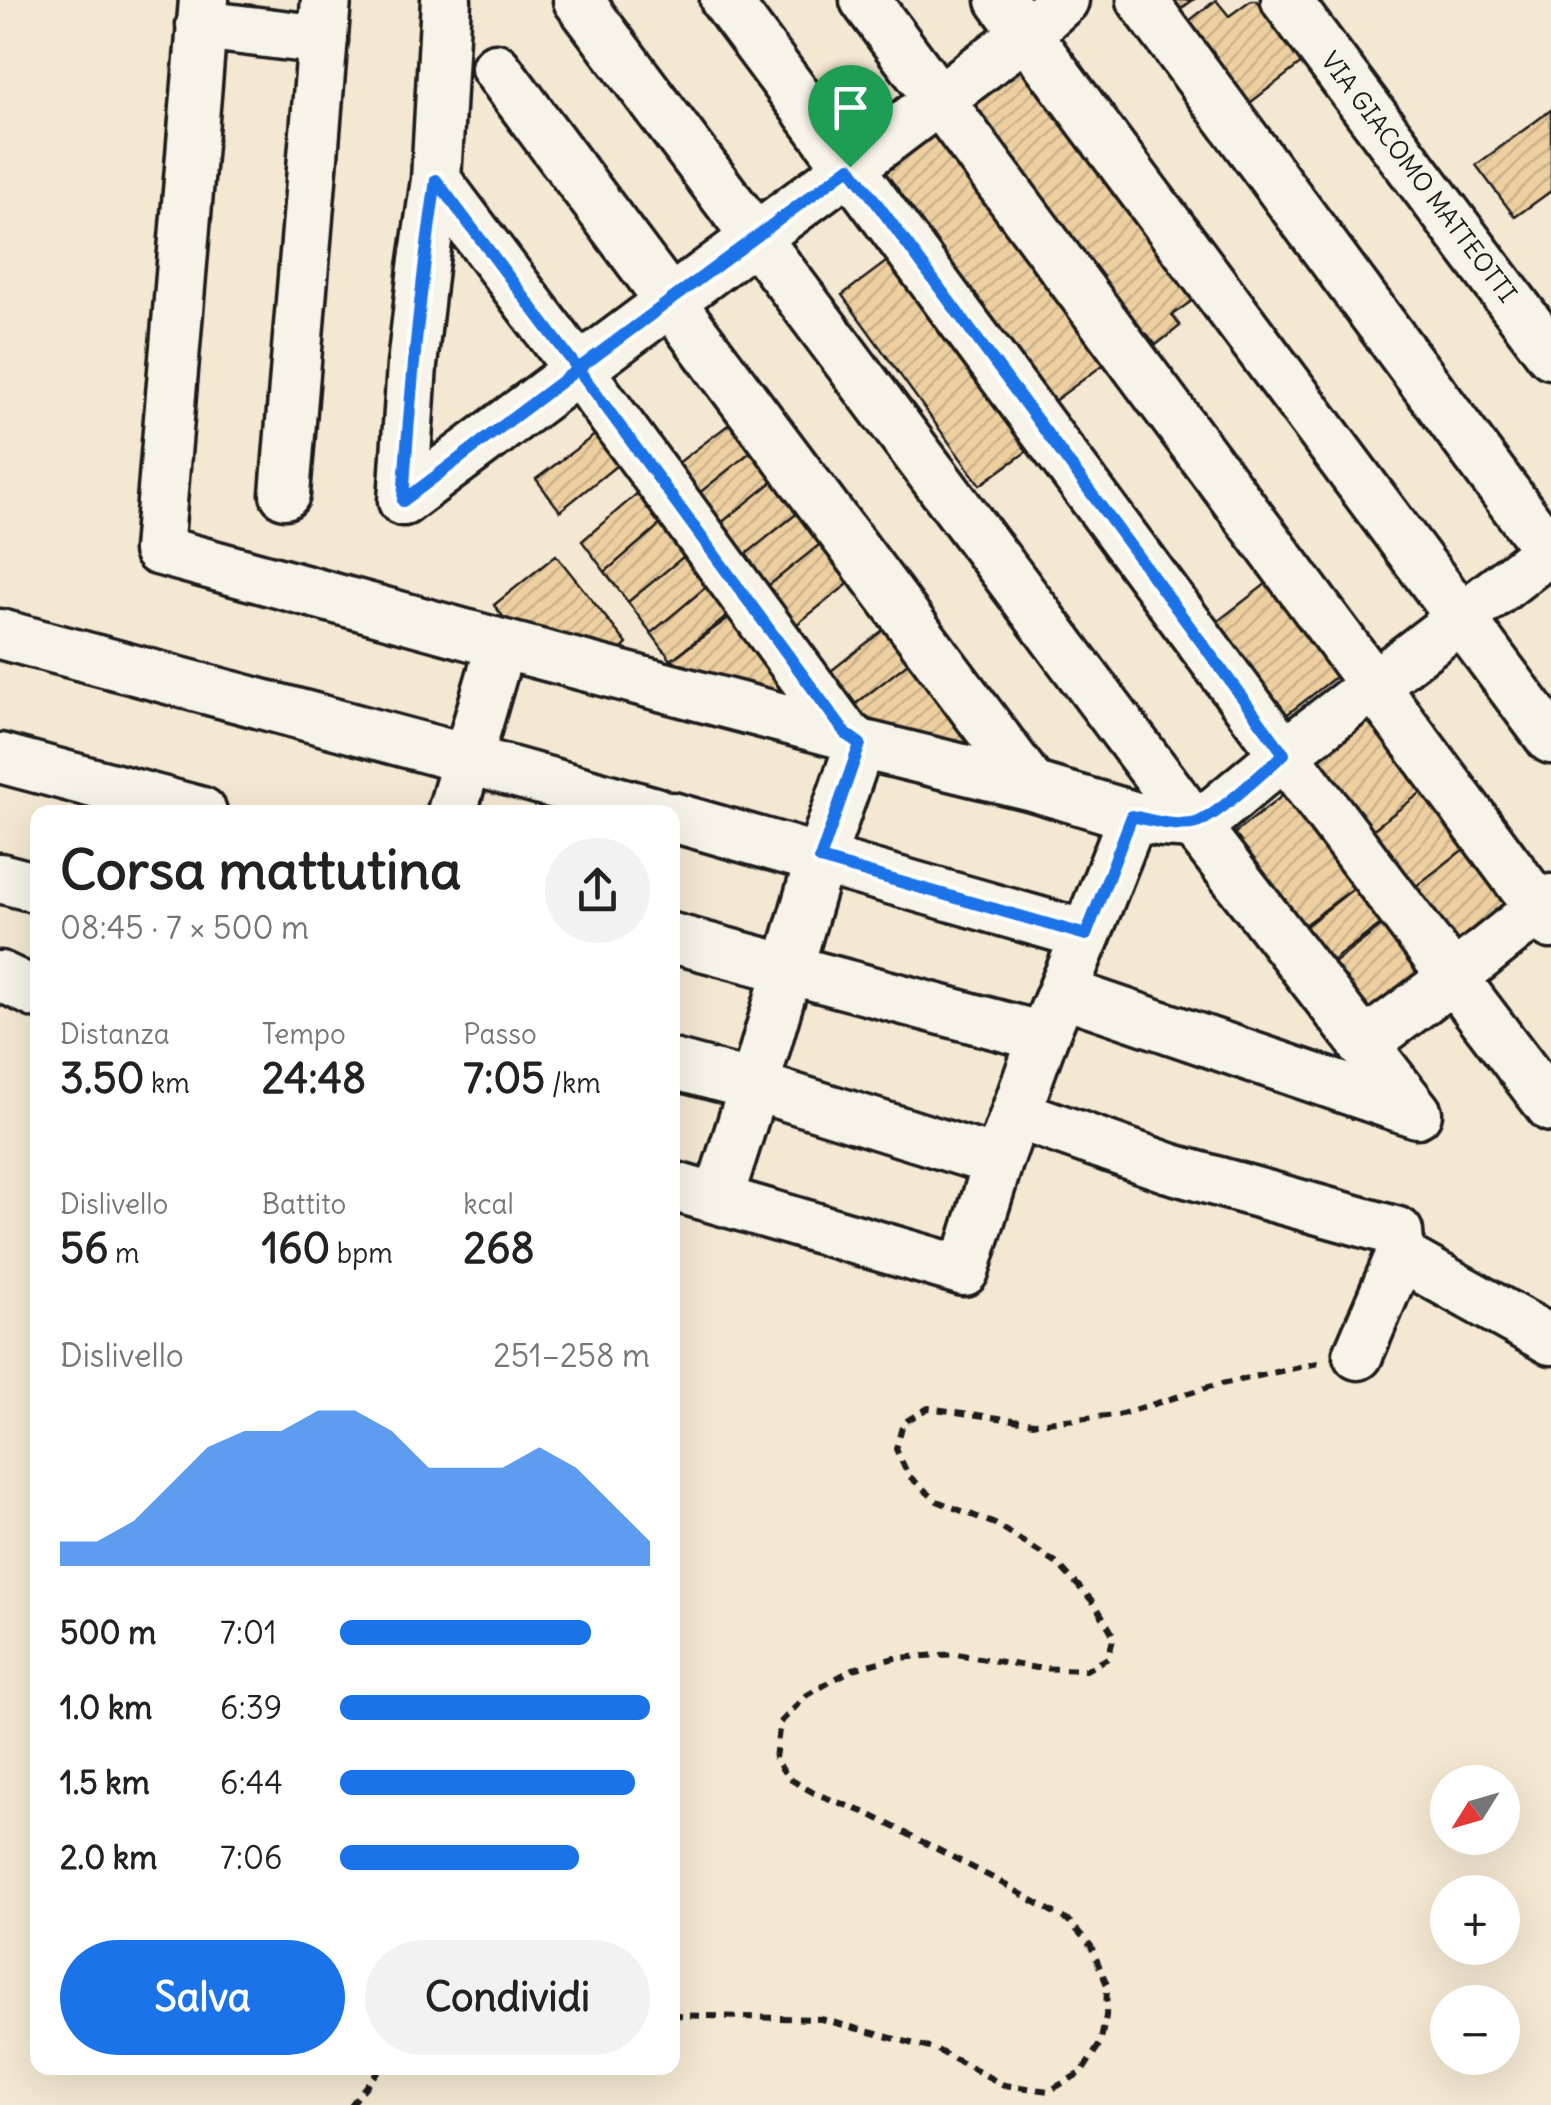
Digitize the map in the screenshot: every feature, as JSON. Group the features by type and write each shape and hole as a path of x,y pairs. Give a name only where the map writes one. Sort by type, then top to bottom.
{"street":[{"path":"446,0 436,180 412,365 403,501 938,100 1014,17 1064,0"},
{"path":"578,0 1194,824 1417,1113 1062,992"},
{"path":"725,0 1551,1107"},
{"path":"865,0 1374,686 1547,910 1363,1046"},
{"path":"286,494 325,20 202,12 158,550 1132,816 1194,824 1216,811 1284,754 1550,551 1142,0"},
{"name":"VIA GIACOMO MATTEOTTI","path":"1286,0 1551,354"},
{"path":"1014,17 1551,739"},
{"path":"496,68 1032,786"},
{"path":"436,180 853,739"},
{"path":"0,634 630,805"},
{"path":"454,805 501,644"},
{"path":"718,1199 853,739"},
{"path":"0,758 176,805"},
{"path":"680,1188 964,1271 1042,1037 1132,816"},
{"path":"680,820 1086,935"},
{"path":"0,878 30,886"},
{"path":"680,940 1042,1037"},
{"path":"0,976 30,990"},
{"path":"680,1066 998,1162"},
{"path":"1016,1114 1169,1168 1398,1232 1400,1256 1358,1354"},
{"path":"1400,1256 1551,1340"}],"path":[{"path":"680,2016 820,2018 937,2050 1004,2085 1050,2091 1082,2072 1100,2044 1106,2016 1107,1985 1091,1946 1070,1922 995,1878 788,1778 775,1758 780,1723 807,1695 852,1668 895,1658 957,1654 1036,1668 1086,1670 1108,1658 1114,1636 1096,1604 1059,1566 995,1524 937,1501 908,1475 896,1449 903,1423 928,1408 1034,1422 1118,1414 1212,1386 1358,1354"},
{"path":"351,2105 375,2075"}],"building":[{"path":"1165,0 1193,0 1174,14"},
{"path":"1216,0 1229,16 1256,0 1303,62 1246,106 1184,25"},
{"path":"1027,54 1196,298 1172,315 1180,326 1156,345 1147,334 1130,346 953,109"},
{"path":"1551,110 1551,191 1515,217 1476,165"},
{"path":"938,128 1111,359 1042,410 870,179"},
{"path":"894,256 1033,447 980,485 842,295"},
{"path":"732,422 753,450 688,502 665,473"},
{"path":"604,428 626,458 560,511 536,479"},
{"path":"753,450 776,479 710,532 688,502"},
{"path":"776,479 800,511 735,563 710,532"},
{"path":"647,485 670,516 605,572 582,541"},
{"path":"800,511 824,541 758,594 735,563"},
{"path":"670,516 694,548 628,602 605,572"},
{"path":"824,541 853,580 787,632 758,594"},
{"path":"694,548 717,578 651,633 628,602"},
{"path":"556,555 627,644 612,659 516,633 494,605"},
{"path":"717,578 738,608 671,660 651,633"},
{"path":"1271,580 1342,672 1276,723 1205,631"},
{"path":"734,614 799,689 786,703 671,660"},
{"path":"883,630 908,663 848,710 822,678"},
{"path":"908,663 969,739 958,748 853,722 848,710"},
{"path":"1378,715 1431,785 1359,840 1306,769"},
{"path":"1431,785 1473,842 1402,897 1359,840"},
{"path":"1295,786 1367,878 1295,932 1227,839"},
{"path":"1473,842 1518,901 1446,955 1402,897"},
{"path":"1367,878 1394,914 1324,967 1297,933"},
{"path":"1387,922 1427,973 1364,1021 1325,970"}],"route":[{"path":"850,167 578,369 436,180 412,365 403,501 578,369 846,734 860,744 820,859 1086,935 1132,816 1194,824 1216,811 1284,754 850,167"}]}
